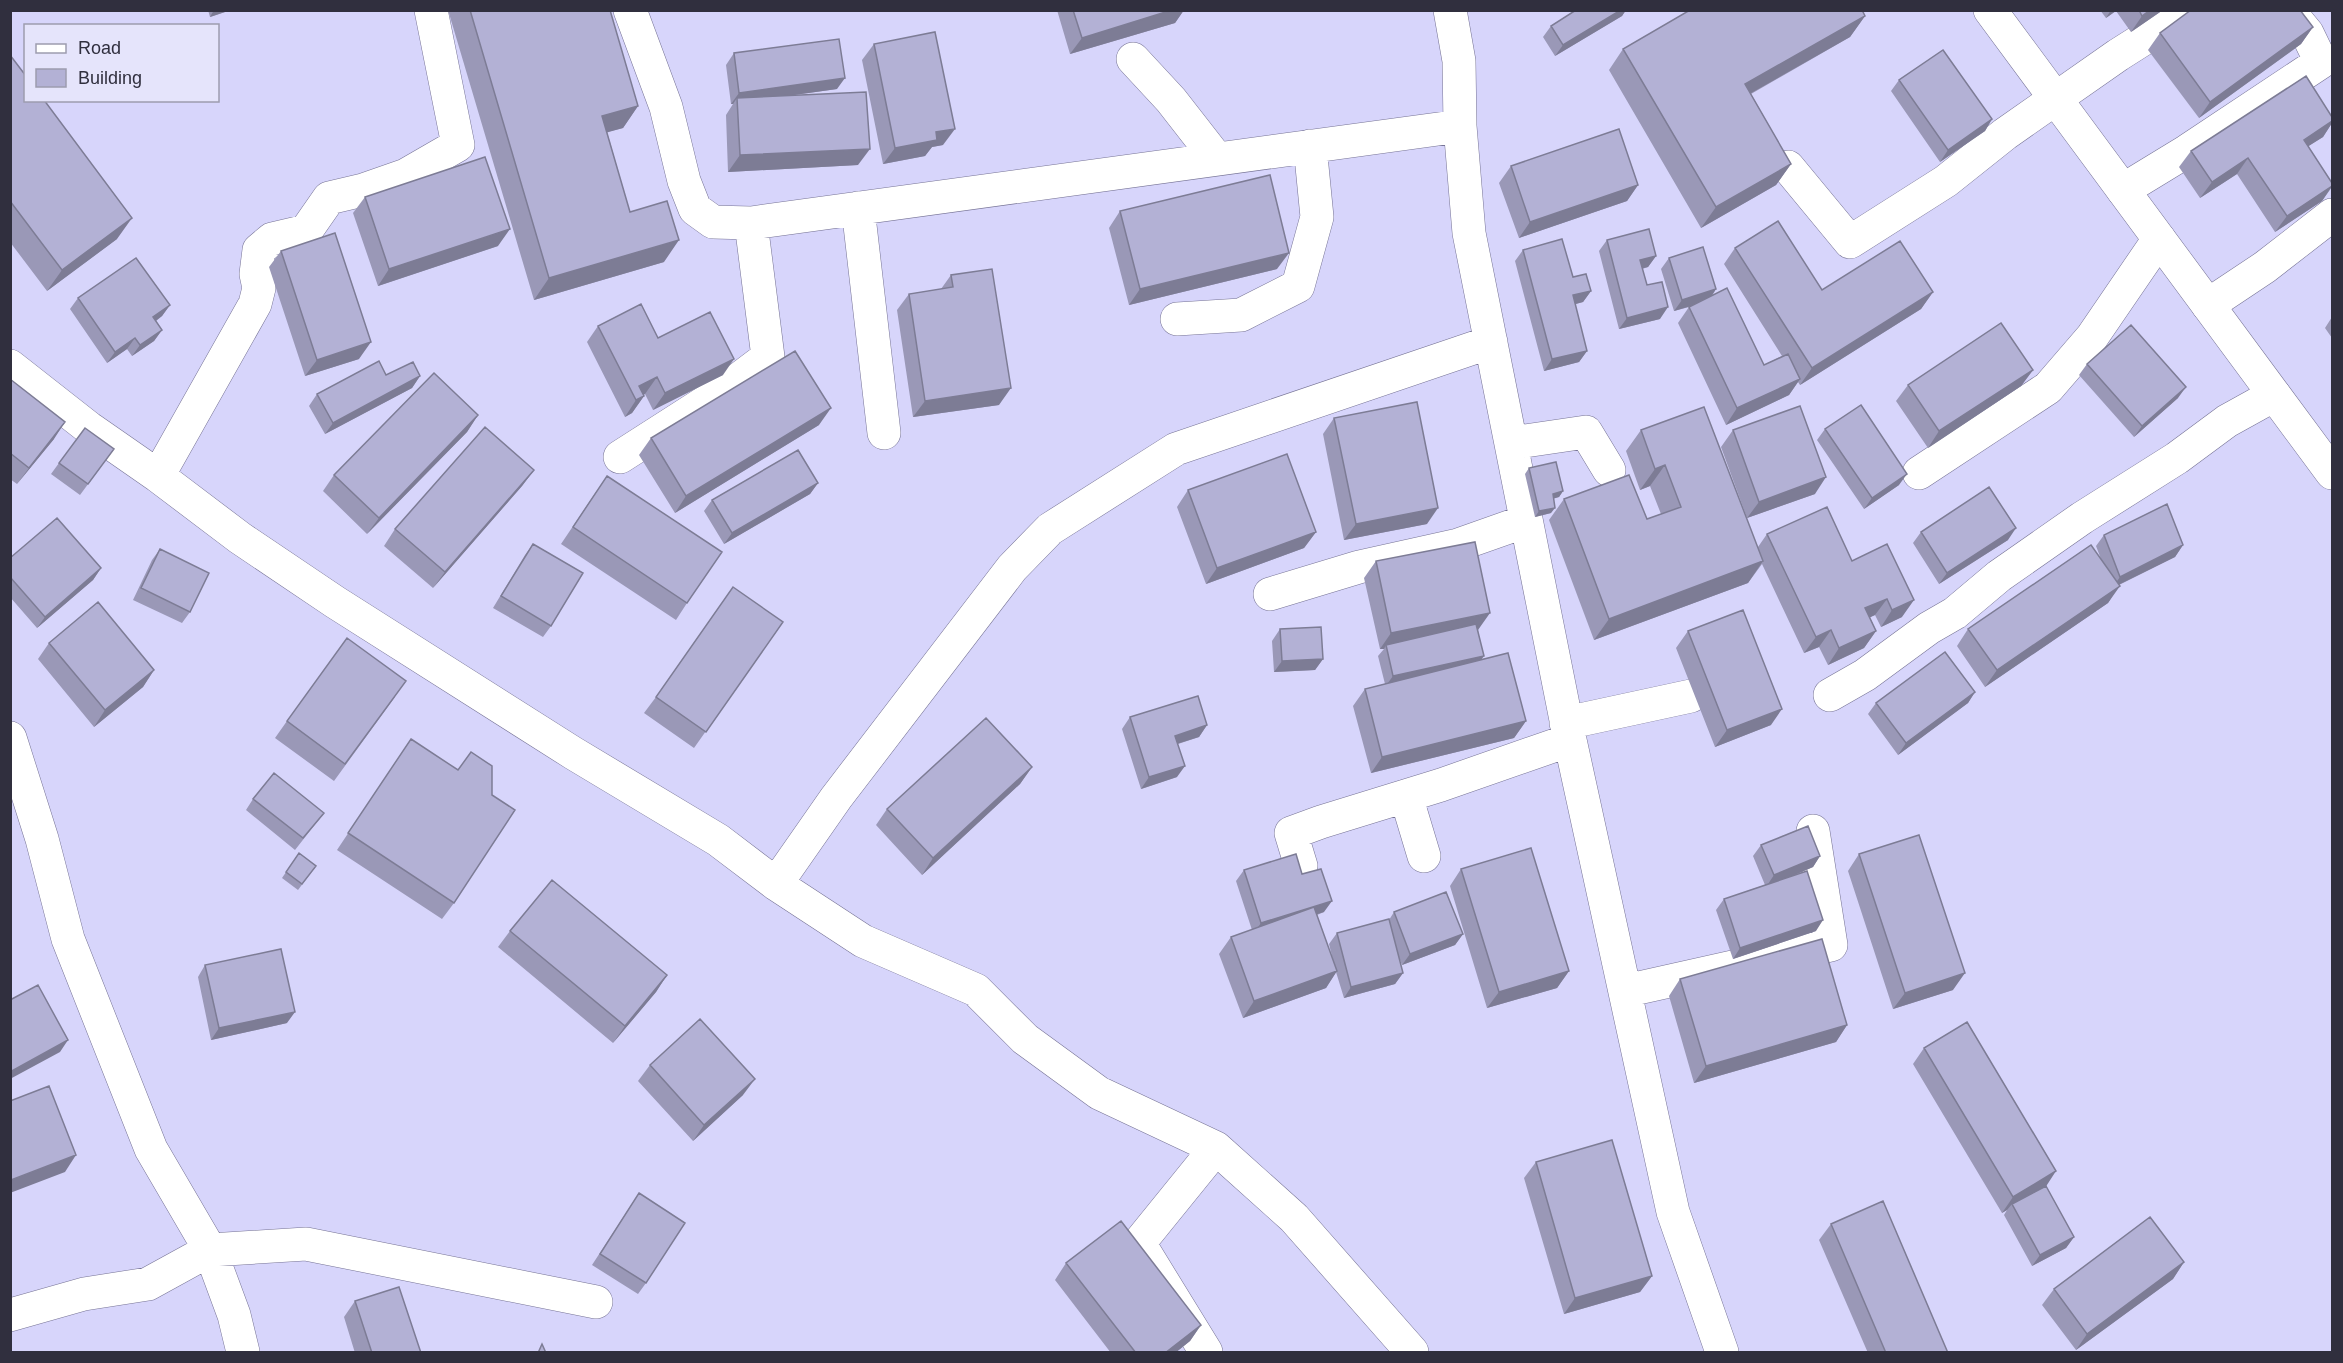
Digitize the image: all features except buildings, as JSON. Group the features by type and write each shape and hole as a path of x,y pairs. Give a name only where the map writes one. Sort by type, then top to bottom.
{"street":[{"path":"158,476 255,304 259,288 256,274 259,250 272,239 306,231 329,198 363,190 406,175 458,145 431,10"},
{"path":"630,10 666,107 684,181 695,209 713,222 751,223 1460,126"},
{"path":"1450,10 1459,61 1460,126 1469,234 1568,732 1673,1212 1722,1353"},
{"path":"1990,10 2332,474"},
{"path":"1788,167 1850,242 1946,181 2005,134 2189,10"},
{"path":"2122,190 2187,151 2321,62 2307,33 2288,10"},
{"path":"1133,60 1171,100 1217,159"},
{"path":"1177,319 1241,315 1298,286 1317,216 1310,146"},
{"path":"858,208 884,433"},
{"path":"2208,305 2265,267 2332,215"},
{"path":"620,457 723,391 768,357 751,223"},
{"path":"1919,473 2048,388 2092,337 2159,239"},
{"path":"776,884 836,798 1012,568 1050,529 1176,449 1491,342"},
{"path":"10,366 89,428 158,476 240,538 335,602 573,753 718,840 776,884 863,941 976,990 1025,1039 1100,1093 1216,1148 1294,1218 1412,1353"},
{"path":"1830,695 1865,675 1929,628 1955,613 1999,576 2082,518 2176,458 2226,421 2274,395"},
{"path":"1511,443 1586,432 1609,470"},
{"path":"1270,594 1359,567 1458,545 1526,521"},
{"path":"1301,866 1291,833 1406,796 1568,732 1691,696"},
{"path":"10,738 42,839 68,939 104,1034 152,1149 210,1250 234,1315 243,1353"},
{"path":"1406,796 1424,856"},
{"path":"1625,991 1831,945 1813,831"},
{"path":"1206,1353 1139,1243 1216,1148"},
{"path":"10,1315 84,1294 148,1284 210,1250 306,1244 596,1302"}]}
